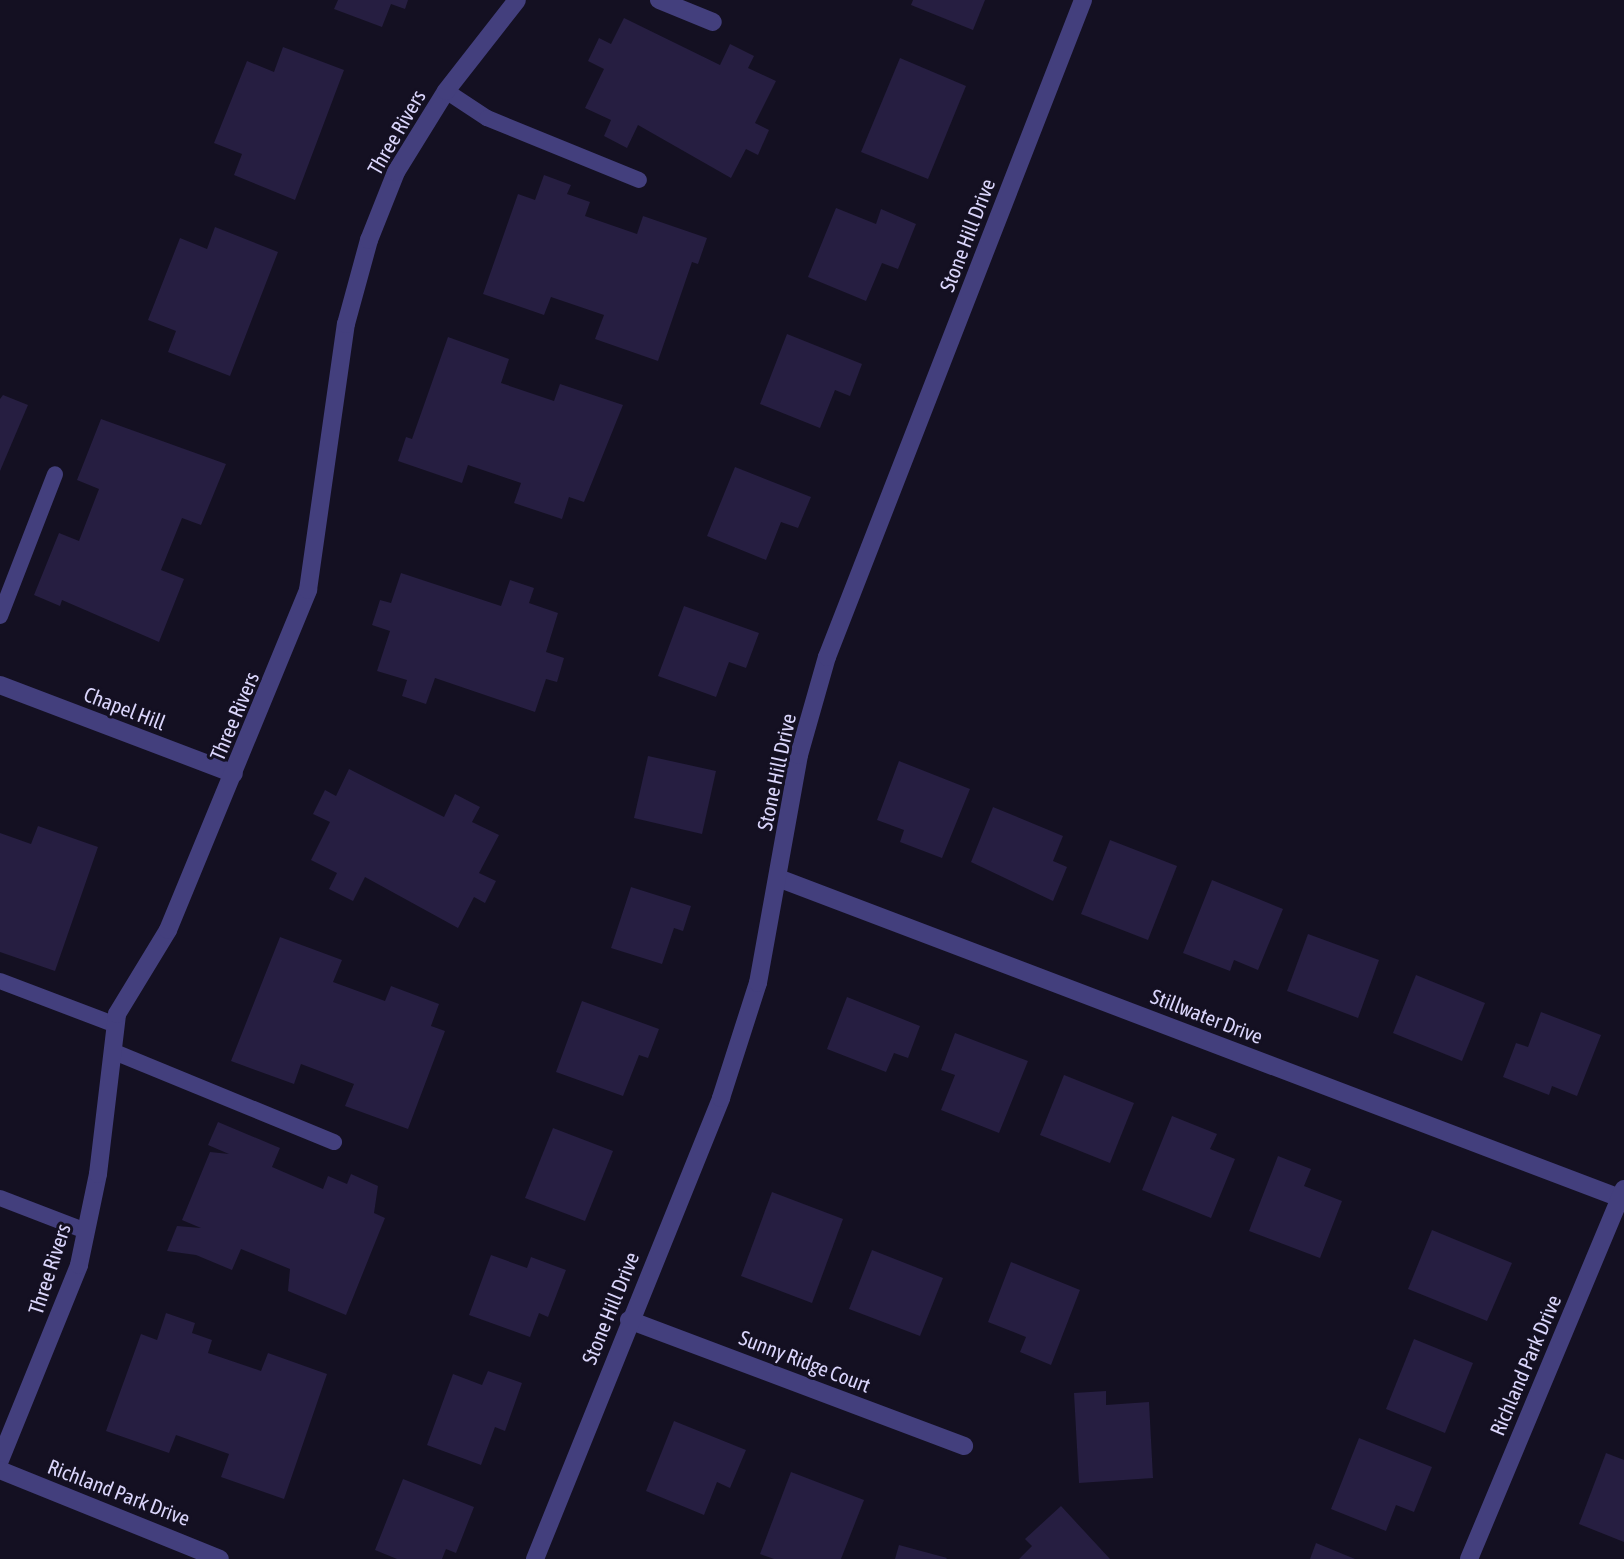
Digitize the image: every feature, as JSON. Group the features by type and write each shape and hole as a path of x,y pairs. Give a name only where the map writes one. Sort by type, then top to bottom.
{"street":[{"name":"Three Rivers","path":"0,1460 79,1265 116,1025 169,930 308,590 346,324 369,240 396,172 446,91 517,0"},
{"path":"659,0 713,22"},
{"name":"Stone Hill Drive","path":"535,1559 629,1320 721,1098 758,983 799,755 827,657 1083,0"},
{"name":"Chapel Hill","path":"0,685 234,774"},
{"name":"Stillwater Drive","path":"778,878 1622,1193"},
{"name":"Richland Park Drive","path":"1469,1559 1622,1193"},
{"name":"Sunny Ridge Court","path":"629,1320 964,1446"},
{"name":"Richland Park Drive","path":"0,1470 220,1559"}],"lane":[{"path":"446,91 487,118 639,180"},
{"path":"0,616 55,474"},
{"path":"0,981 116,1025"},
{"path":"112,1051 334,1142"},
{"path":"0,1198 86,1231"}],"building":[{"path":"338,0 408,0 405,9 391,4 382,27 334,9"},
{"path":"913,0 985,0 973,30 911,5"},
{"path":"624,18 720,65 730,44 754,56 748,68 776,81 755,123 769,130 758,155 746,149 731,178 638,125 627,148 604,136 611,120 585,108 604,69 588,61 599,38 611,44"},
{"path":"283,47 344,70 295,200 234,175 242,154 214,143 247,61 274,72"},
{"path":"900,58 966,86 928,179 861,152"},
{"path":"544,175 571,185 567,194 590,202 585,216 637,234 643,216 707,238 698,264 692,262 658,361 595,339 604,315 551,297 544,315 483,294 518,194 535,200"},
{"path":"836,208 876,224 881,209 916,224 898,269 882,263 866,301 808,277"},
{"path":"215,227 278,252 230,376 168,352 176,331 148,320 180,238 207,249"},
{"path":"787,334 862,364 850,396 835,390 820,428 760,404"},
{"path":"448,337 509,359 501,383 554,401 560,384 623,405 584,502 569,497 562,519 514,503 521,483 468,465 462,483 398,461 406,437 412,439"},
{"path":"3,395 28,405 0,471 0,399"},
{"path":"101,419 226,464 201,525 182,518 161,570 184,579 159,642 62,600 60,606 34,595 59,533 79,541 99,489 77,480"},
{"path":"735,467 811,497 798,528 781,522 766,560 707,536"},
{"path":"401,573 501,606 510,580 534,588 529,603 558,613 546,652 564,658 557,682 546,679 535,712 435,678 426,704 402,696 407,680 377,671 390,631 372,625 380,600 391,603"},
{"path":"684,606 759,633 746,668 729,662 716,697 658,676"},
{"path":"648,756 716,771 702,834 634,818"},
{"path":"899,761 970,789 942,858 900,842 904,830 877,820"},
{"path":"349,769 444,817 455,794 480,807 472,822 499,835 479,873 496,881 485,903 474,897 458,928 365,877 353,901 329,889 337,873 311,860 330,822 313,814 325,790 336,796"},
{"path":"993,807 1063,836 1053,861 1067,867 1053,901 971,862"},
{"path":"38,826 98,847 55,971 0,952 0,833 31,844"},
{"path":"1110,840 1177,866 1148,940 1081,914"},
{"path":"1212,880 1283,909 1258,970 1234,960 1230,971 1183,953"},
{"path":"631,887 691,906 683,931 674,928 662,964 611,948"},
{"path":"1308,934 1379,960 1358,1018 1287,991"},
{"path":"280,937 342,960 333,982 385,1001 391,986 439,1004 431,1026 445,1031 408,1129 345,1106 354,1084 301,1064 294,1084 231,1061"},
{"path":"1416,975 1485,1003 1462,1061 1393,1033"},
{"path":"847,997 920,1026 908,1058 894,1053 886,1072 827,1049"},
{"path":"582,1001 659,1029 648,1058 639,1055 623,1096 556,1072"},
{"path":"1541,1012 1601,1035 1577,1096 1552,1086 1549,1095 1503,1077 1516,1043 1528,1047"},
{"path":"955,1033 1028,1061 999,1133 941,1110 955,1075 941,1070"},
{"path":"1064,1075 1134,1103 1110,1163 1040,1135"},
{"path":"1172,1116 1217,1134 1210,1149 1235,1159 1211,1218 1142,1190"},
{"path":"218,1122 280,1148 272,1167 323,1189 328,1176 347,1184 351,1174 378,1186 374,1213 385,1218 346,1315 288,1291 290,1269 241,1249 232,1270 196,1255 167,1251 177,1226 201,1228 182,1220 210,1152 229,1154 208,1145"},
{"path":"553,1128 613,1151 585,1221 525,1198"},
{"path":"1278,1156 1311,1169 1304,1186 1342,1201 1320,1258 1249,1231"},
{"path":"772,1192 843,1219 812,1303 741,1276"},
{"path":"1432,1230 1512,1263 1487,1321 1408,1289"},
{"path":"872,1250 943,1278 920,1336 849,1309"},
{"path":"491,1255 527,1268 531,1257 566,1270 548,1317 539,1313 530,1337 469,1315"},
{"path":"1011,1262 1080,1290 1051,1365 1020,1352 1026,1337 988,1322"},
{"path":"166,1313 195,1323 192,1333 212,1340 208,1353 261,1371 268,1353 327,1374 284,1499 221,1477 229,1454 176,1435 169,1453 106,1431 141,1334 157,1340"},
{"path":"1414,1339 1473,1363 1445,1433 1386,1409"},
{"path":"488,1371 522,1383 505,1431 495,1427 481,1465 427,1445 453,1374 482,1385"},
{"path":"1106,1391 1106,1405 1149,1402 1153,1478 1079,1483 1074,1393"},
{"path":"674,1421 746,1450 730,1488 717,1482 704,1515 646,1491"},
{"path":"1359,1438 1432,1467 1414,1512 1396,1505 1386,1531 1331,1509"},
{"path":"1606,1453 1624,1460 1624,1542 1579,1524"},
{"path":"791,1472 864,1500 841,1559 774,1559 760,1554"},
{"path":"403,1479 474,1507 456,1553 446,1549 442,1559 397,1559 375,1550"},
{"path":"1061,1506 1110,1559 1019,1559 1032,1546 1025,1539"},
{"path":"1316,1543 1355,1559 1310,1559"},
{"path":"899,1545 947,1558 895,1559"}]}
